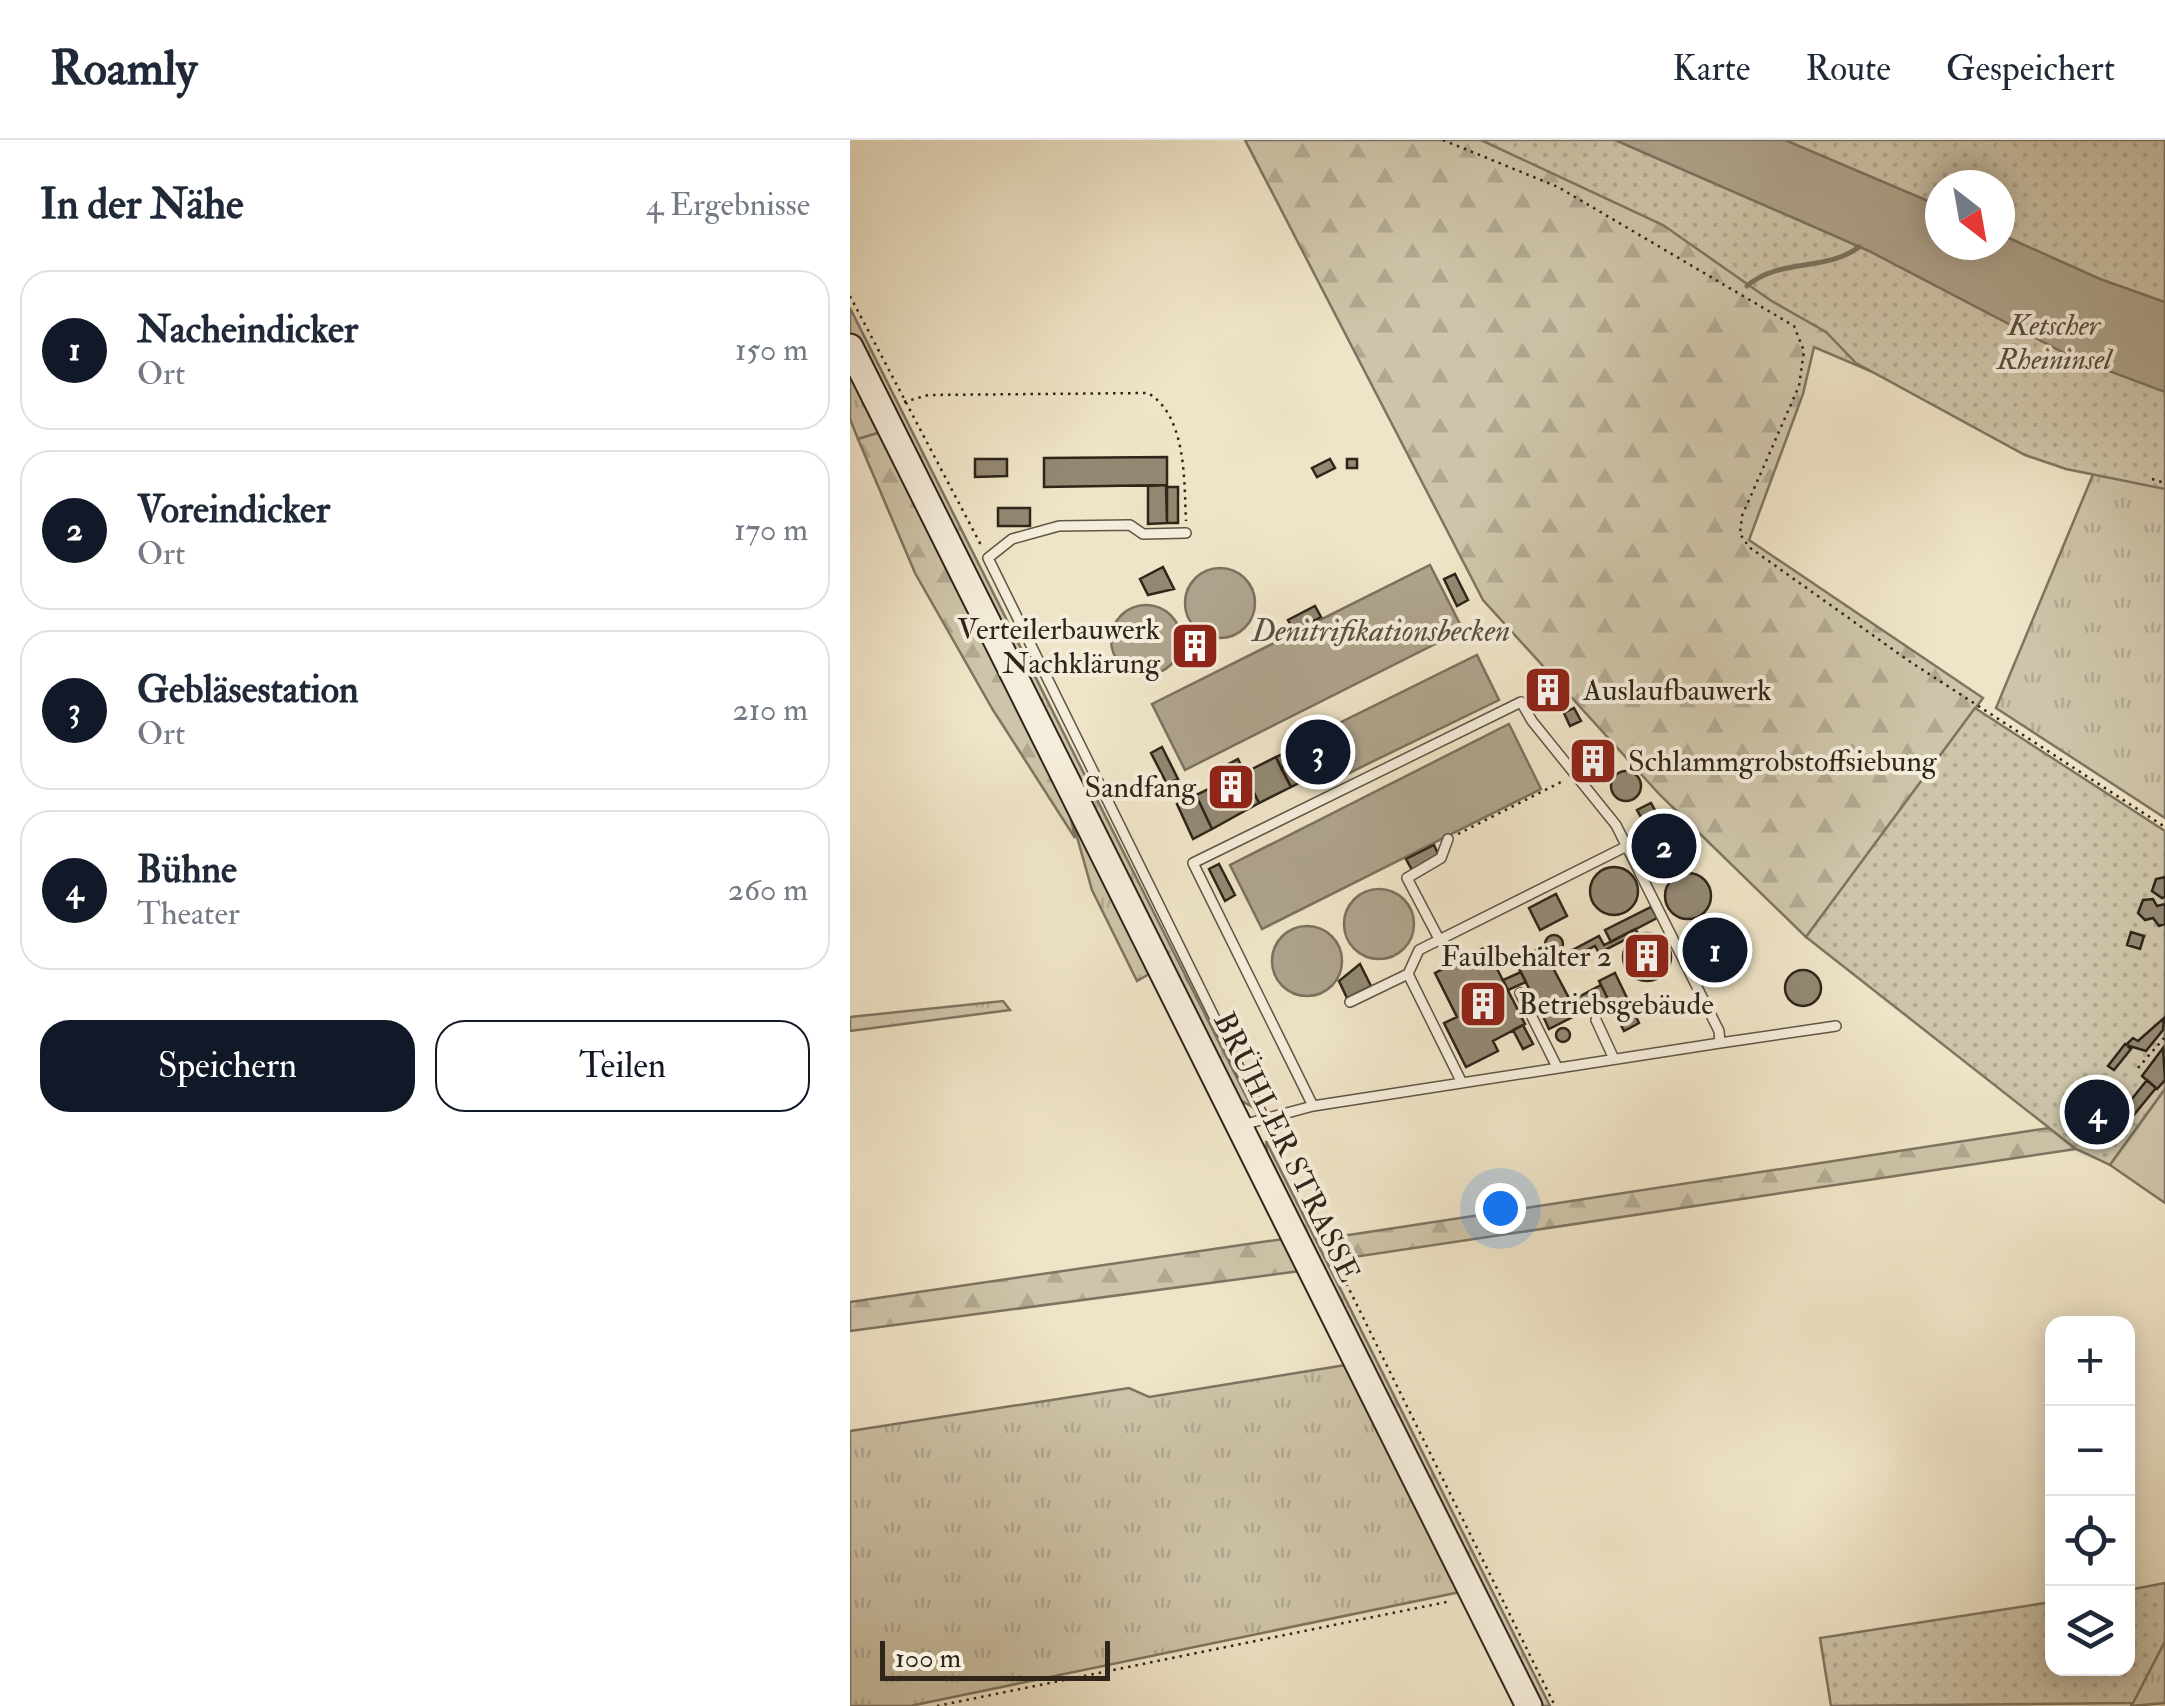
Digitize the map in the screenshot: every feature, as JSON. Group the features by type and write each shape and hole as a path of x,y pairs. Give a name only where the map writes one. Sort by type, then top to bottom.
{"street":[{"name":"BRÜHLER STRASSE","path":"850,347 986,617 1253,1122 1529,1706"}],"lane":[{"path":"1186,533 1143,534 1130,525 1060,526 1012,538 988,558 1253,1122 1314,1106 1461,1081 1836,1026"},
{"path":"1314,1106 1192,863 1521,702 1616,825 1719,1031 1720,1043"},
{"path":"1439,940 1407,878 1442,858 1448,839"},
{"path":"1350,1002 1408,974 1419,950 1627,846"},
{"path":"1408,974 1461,1081"},
{"path":"1520,993 1557,1067"},
{"path":"1596,1020 1614,1059"}],"path":[{"path":"1443,140 1558,187 1794,326 1804,351 1799,386 1742,516 1740,534 1749,547 1910,661 2165,827"},
{"path":"850,296 988,558"},
{"path":"904,402 928,395 1148,393 1169,412 1175,430 1186,533"},
{"path":"2152,479 2165,483"},
{"path":"1448,839 1576,775"},
{"path":"2138,1068 2165,1037"},
{"path":"1253,1122 1555,1706"},
{"path":"937,1706 1477,1596"}],"green space":[{"path":"1245,140 1615,140 1929,396 1814,347 1803,394 1749,540 1983,698 1806,937 1660,795 1483,600"},
{"name":"Ketscher Rheininsel","path":"1481,140 2165,140 2165,489 2066,469 2025,455 1856,363 1826,332 1770,300 1663,225"},
{"path":"850,308 1251,1106 1238,1099 850,332"},
{"path":"850,364 884,431 858,439 850,419"},
{"path":"884,431 1068,805 1075,838 993,710 915,573 858,439"},
{"path":"2099,460 2165,477 2165,818 1996,708"},
{"path":"1975,708 2165,831 2165,1089 2110,1165 2076,1149 1806,937"},
{"path":"1068,805 1156,970 1137,981 1092,890"},
{"path":"1003,1001 1010,1010 850,1031 850,1017"},
{"path":"2165,1089 2165,1203 2110,1165"},
{"path":"2049,1128 2076,1149 1341,1259 1329,1238"},
{"path":"1266,1141 1550,1706 1537,1706 1267,1154"},
{"path":"1283,1239 1300,1271 850,1331 850,1302"},
{"path":"1346,1365 1460,1592 910,1706 850,1706 850,1431 1129,1388 1149,1397"},
{"path":"2165,1583 2165,1641 2133,1703 1831,1706 1820,1638 2045,1603 2045,1676 2135,1676 2135,1589"},
{"path":"2165,1641 2165,1703 2131,1706"}],"water":[{"path":"1615,140 1785,140 1925,200 1925,260 2015,260 2015,241 2100,279 2165,302 2165,392 2072,357 1869,251"},
{"name":"Denitrifikationsbecken","path":"1430,565 1463,630 1185,770 1152,704"},
{"path":"1220,568 1245,578 1255,603 1245,628 1220,638 1195,628 1185,603 1195,578"},
{"path":"1146,605 1171,615 1181,640 1171,665 1146,675 1121,665 1111,640 1121,615"},
{"path":"1477,655 1499,700 1347,774 1325,730"},
{"path":"1509,724 1541,789 1262,929 1230,865"},
{"path":"1379,889 1404,899 1414,924 1404,949 1379,959 1354,949 1344,924 1354,899"},
{"path":"1307,926 1332,936 1342,961 1332,986 1307,996 1282,986 1272,961 1282,936"}],"building":[{"path":"1167,457 1167,485 1044,487 1044,458"},
{"path":"975,459 1007,459 1007,476 975,477"},
{"path":"1330,459 1335,468 1317,477 1312,468"},
{"path":"1347,459 1357,459 1357,468 1347,468"},
{"path":"1167,485 1167,523 1148,524 1148,486"},
{"path":"1166,487 1178,487 1178,523 1167,523"},
{"path":"998,508 1030,508 1030,526 998,526"},
{"path":"1163,567 1174,589 1148,595 1140,579"},
{"path":"1455,574 1468,600 1457,606 1444,579"},
{"path":"1315,606 1321,617 1294,631 1288,620"},
{"name":"Auslaufbauwerk","path":"1551,679 1558,694 1546,700 1538,685"},
{"path":"1574,708 1581,721 1570,726 1564,713"},
{"path":"1325,730 1344,768 1315,783 1296,744"},
{"path":"1162,747 1178,779 1167,784 1151,753"},
{"path":"1297,747 1303,758 1281,768 1276,757"},
{"name":"Schlammgrobstoffsiebung","path":"1594,748 1606,761 1591,774 1579,761"},
{"path":"1276,757 1291,787 1259,803 1244,773"},
{"path":"1303,758 1312,776 1291,787 1281,768"},
{"name":"Sandfang","path":"1238,759 1259,803 1212,829 1196,795 1227,780 1221,768"},
{"path":"1626,771 1640,780 1641,786 1632,800 1626,801 1612,792 1611,786 1620,772"},
{"path":"1196,795 1212,829 1193,839 1177,804"},
{"path":"1651,803 1656,812 1642,819 1637,810"},
{"path":"1664,824 1681,830 1687,847 1681,864 1664,870 1647,864 1641,847 1647,830"},
{"path":"1434,845 1439,856 1412,870 1406,859"},
{"path":"1219,864 1235,895 1225,901 1209,869"},
{"path":"1614,867 1631,874 1638,891 1631,908 1614,915 1597,908 1590,891 1597,874"},
{"path":"1688,873 1705,879 1711,896 1705,913 1688,919 1671,913 1665,896 1671,879"},
{"path":"2165,877 2162,898 2152,891 2156,879"},
{"path":"1556,894 1567,916 1540,930 1529,908"},
{"path":"2153,899 2157,906 2165,904 2165,924 2159,926 2153,918 2145,920 2138,913 2143,900"},
{"path":"1651,907 1657,918 1611,942 1605,930"},
{"path":"1715,928 1732,934 1738,951 1732,968 1715,974 1698,968 1692,951 1698,934"},
{"path":"1635,929 1638,933 1599,953 1595,946 1553,968 1550,962 1599,936 1604,945"},
{"path":"2131,932 2144,936 2140,949 2127,945"},
{"name":"Faulbehälter 2","path":"1647,933 1664,940 1671,957 1664,974 1647,981 1630,974 1623,957 1630,940"},
{"path":"1554,935 1563,944 1554,953 1545,944"},
{"name":"Betriebsgebäude","path":"1486,947 1525,1024 1493,1041 1498,1051 1466,1067 1444,1023 1457,1017 1435,973"},
{"path":"1542,947 1571,1002 1543,1016 1515,961"},
{"path":"1360,964 1371,986 1347,998 1339,981"},
{"path":"1803,970 1816,975 1821,988 1816,1001 1803,1006 1790,1001 1785,988 1790,975"},
{"path":"1521,972 1526,982 1508,990 1503,980"},
{"path":"1615,973 1639,1023 1624,1031 1599,981"},
{"path":"1601,985 1608,999 1549,1029 1543,1016"},
{"path":"2164,1018 2163,1030 2146,1051 2126,1045 2133,1038 2138,1041"},
{"path":"1523,1025 1533,1044 1523,1049 1513,1030"},
{"path":"1563,1028 1570,1035 1563,1042 1556,1035"},
{"path":"2125,1044 2131,1049 2114,1070 2108,1066"},
{"path":"2163,1048 2165,1080 2157,1089 2142,1076"},
{"path":"2147,1080 2156,1088 2115,1138 2100,1123 2109,1114 2115,1120"}],"waterway":[{"path":"1747,286 1773,272 1832,260 1859,247"}],"place":[{"name":"Verteilerbauwerk Nachklärung","path":"1195,646"},
{"name":"Auslaufbauwerk","path":"1548,690"},
{"name":"Gebläsestation","path":"1318,752"},
{"name":"Schlammgrobstoffsiebung","path":"1593,761"},
{"name":"Sandfang","path":"1231,787"},
{"name":"Voreindicker","path":"1664,846"},
{"name":"Nacheindicker","path":"1715,950"},
{"name":"Faulbehälter 2","path":"1647,956"},
{"name":"Betriebsgebäude","path":"1483,1004"},
{"name":"Bühne","path":"2097,1112"}]}
